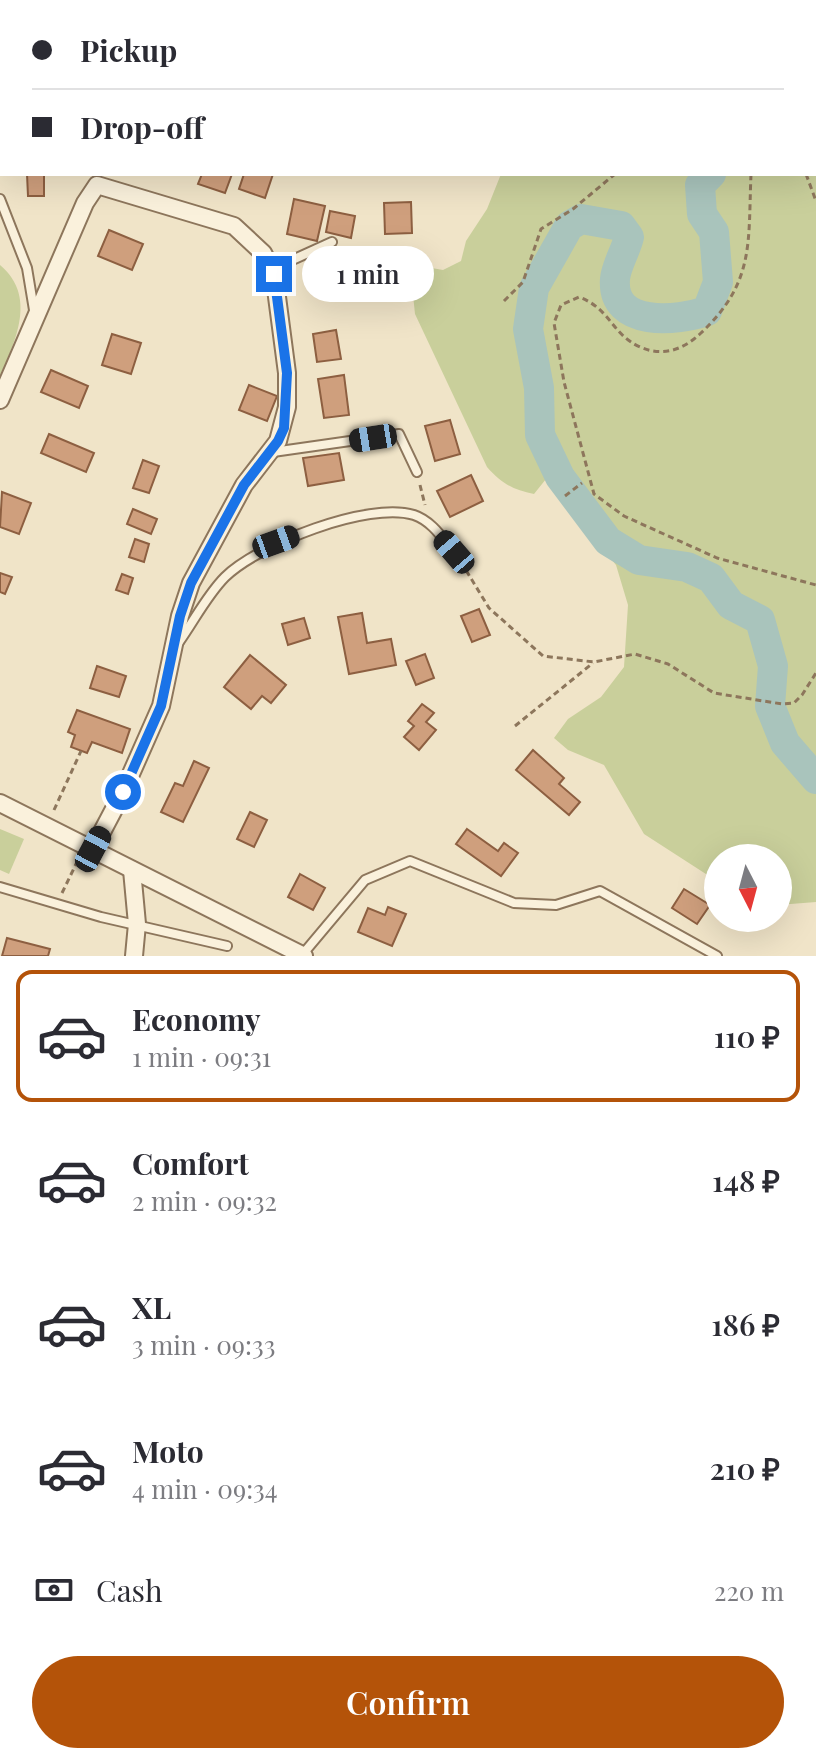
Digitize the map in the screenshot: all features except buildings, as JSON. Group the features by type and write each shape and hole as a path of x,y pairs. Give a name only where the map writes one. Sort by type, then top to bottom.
{"street":[{"path":"0,400 85,203 97,185 234,226 263,253 274,274 287,373 284,428 244,485 191,583 161,706 123,792 89,847"},
{"path":"0,803 303,955"},
{"path":"132,870 137,924 134,956"}],"lane":[{"path":"0,199 27,268 34,299 34,323"},
{"path":"274,274 290,261 332,242"},
{"path":"268,453 399,434 417,472"},
{"path":"173,651 225,577 276,542 312,529 388,514 417,516 429,524 454,552"},
{"path":"303,955 365,880 410,861 514,903 556,905 600,891 717,956"},
{"path":"0,887 227,946"}],"path":[{"path":"504,301 523,282 541,229 573,209 613,176"},
{"path":"751,176 746,259 735,295 696,338 679,350 660,352 641,347 623,337 598,304 579,297 561,305 554,323 564,382 594,494 624,516 717,558 816,585"},
{"path":"807,176 816,201"},
{"path":"417,472 429,524"},
{"path":"565,496 582,483"},
{"path":"454,552 489,608 543,656 594,662 635,654 668,664 714,693 782,704 794,703 816,673"},
{"path":"515,726 594,662"},
{"path":"47,825 81,751"},
{"path":"56,904 89,847"}],"green space":[{"path":"500,176 816,176 816,902 792,904 792,844 704,844 704,873 644,834 604,765 568,750 554,738 568,719 601,697 624,667 628,605 616,565 546,479 534,494 508,485 487,467 415,314 413,295 400,282 404,263 443,270 461,261 466,241 487,209"},
{"path":"0,265 18,290 20,319 0,376"},
{"path":"0,829 24,839 9,874 0,870"}],"waterway":[{"path":"709,176 700,185 702,214 714,232 718,282 707,311 664,318 635,313 624,306 617,295 616,274 629,237 621,226 581,219 569,226 534,288 528,329 539,388 540,435 560,477 608,541 639,560 687,567 711,578 731,605 760,620 773,666 770,706 785,743 816,779"}],"route":[{"path":"123,792 161,706 180,616 191,583 244,485 278,441 284,428 287,373 274,274"}]}
